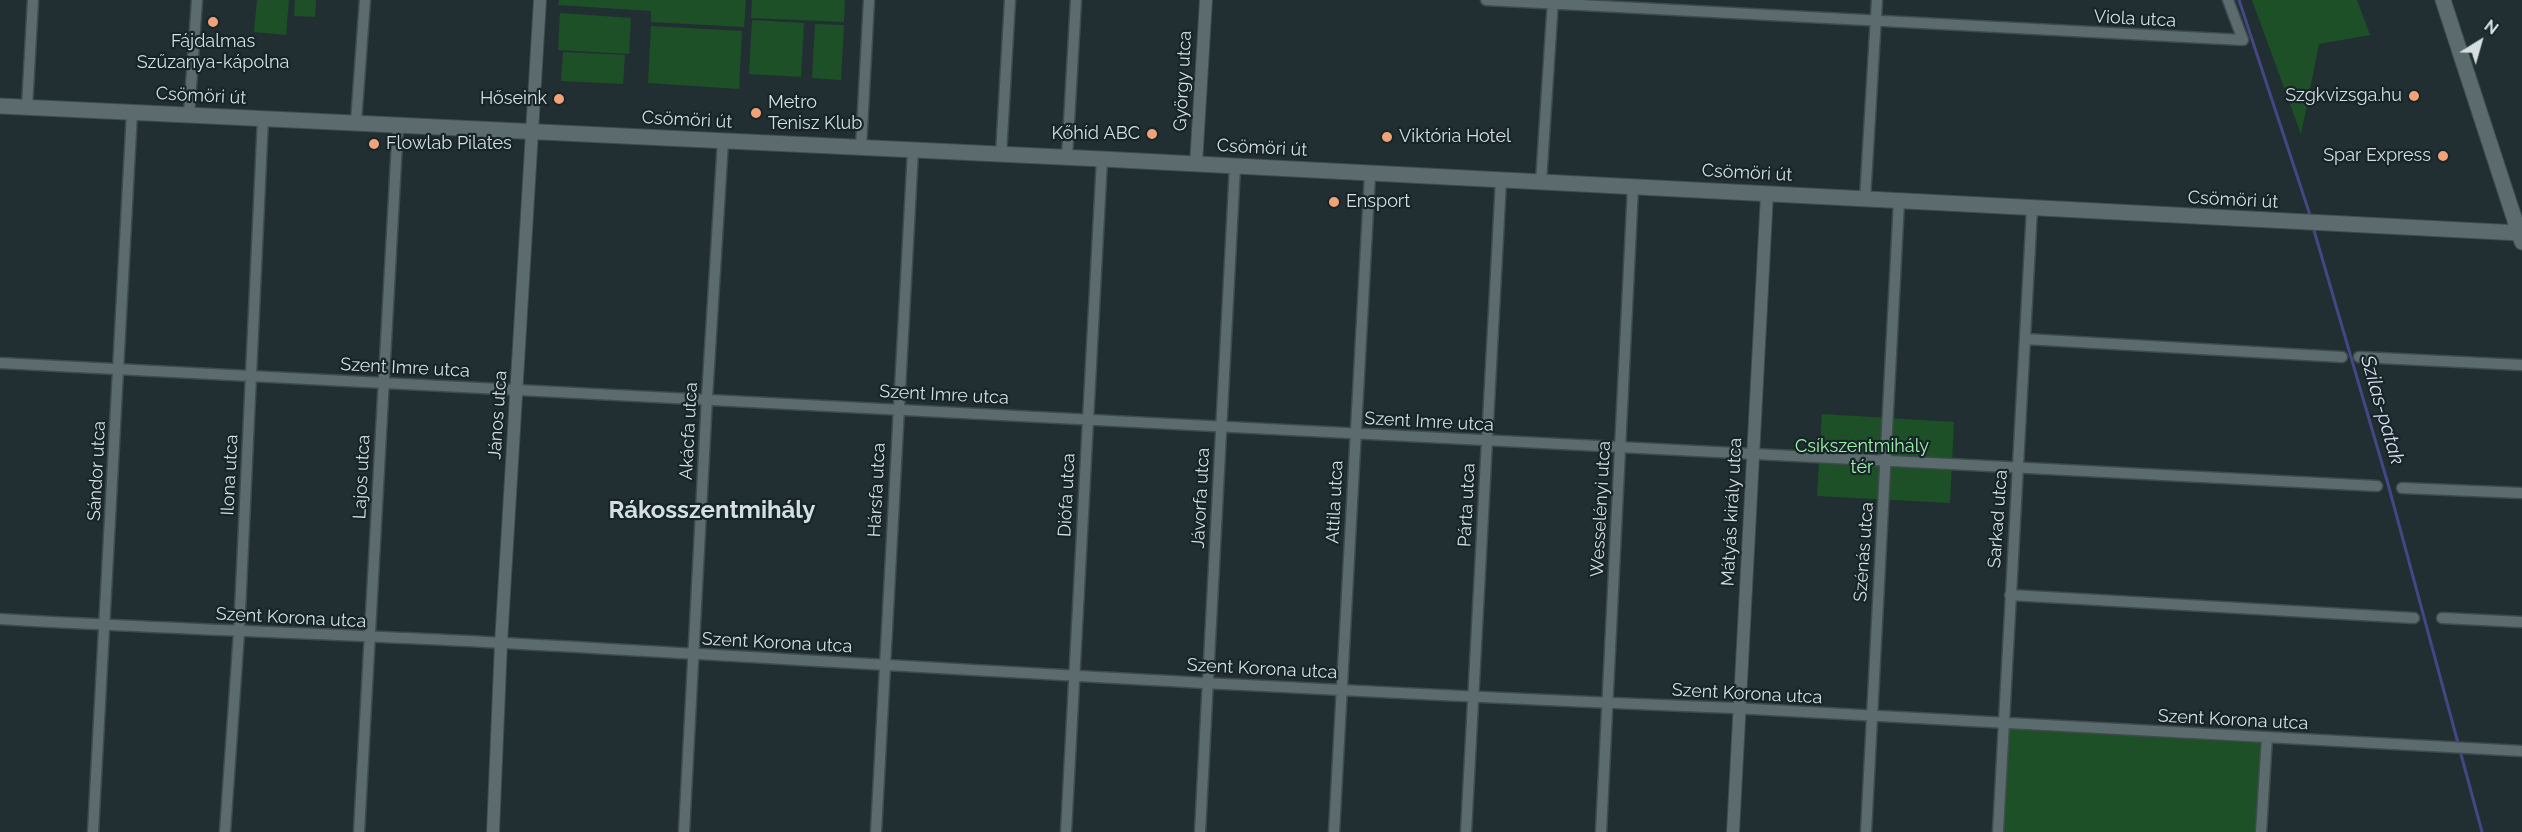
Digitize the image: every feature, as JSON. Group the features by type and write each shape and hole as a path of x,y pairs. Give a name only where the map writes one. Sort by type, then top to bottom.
{"main road":[{"path":"2443,0 2521,236"},
{"name":"Csömöri út","path":"0,106 1067,157 2521,236"}],"street":[{"path":"27,107 33,0"},
{"path":"189,115 197,0"},
{"path":"356,122 365,0"},
{"name":"János utca","path":"493,832 501,643 540,0"},
{"path":"861,147 868,0"},
{"path":"1001,155 1010,0"},
{"path":"1067,157 1076,0"},
{"name":"György utca","path":"1196,164 1206,0"},
{"name":"Viola utca","path":"1485,0 2243,40 2228,0"},
{"path":"1865,200 1877,0"},
{"path":"1541,182 1553,2"},
{"name":"Sándor utca","path":"93,832 132,112"},
{"name":"Ilona utca","path":"225,832 239,632 263,118"},
{"name":"Lajos utca","path":"359,832 398,124"},
{"name":"Akácfa utca","path":"684,832 723,141"},
{"name":"Hársfa utca","path":"876,832 913,150"},
{"name":"Diófa utca","path":"1066,832 1102,159"},
{"name":"Jávorfa utca","path":"1200,832 1235,166"},
{"name":"Attila utca","path":"1334,832 1370,174"},
{"name":"Párta utca","path":"1466,832 1501,180"},
{"name":"Wesselényi utca","path":"1601,832 1633,187"},
{"name":"Mátyás király utca","path":"1733,832 1767,194"},
{"name":"Szénás utca","path":"1866,832 1899,201"},
{"name":"Sarkad utca","path":"1998,832 2032,209"},
{"path":"2025,339 2342,357"},
{"path":"2358,357 2522,365"},
{"name":"Szent Imre utca","path":"0,363 518,391 707,398 1886,463"},
{"path":"1886,463 2378,486"},
{"path":"2403,488 2522,493"},
{"path":"2010,595 2414,618"},
{"path":"2442,618 2522,622"},
{"name":"Szent Korona utca","path":"0,620 501,643 1208,683 2522,751"},
{"path":"2261,832 2267,737"}],"green space":[{"path":"257,0 289,0 286,35 254,32"},
{"path":"295,0 316,0 315,17 294,16"},
{"path":"559,0 746,0 744,27 651,22 651,11 558,5"},
{"path":"752,0 845,0 844,22 751,18"},
{"path":"2252,0 2357,0 2370,35 2319,44 2301,134"},
{"path":"560,13 631,18 629,54 558,50"},
{"path":"752,20 804,23 801,77 749,74"},
{"path":"815,24 844,25 841,80 812,78"},
{"path":"651,26 742,31 739,89 648,83"},
{"path":"563,52 625,55 623,84 561,81"},
{"name":"Csíkszentmihály tér","path":"1822,414 1954,422 1950,503 1817,496"},
{"path":"2004,725 2267,737 2261,832 1999,832"}],"waterway":[{"name":"Szilas-patak","path":"2239,0 2311,218"},
{"name":"Szilas-patak","path":"2313,227 2388,484 2482,832"}],"place":[{"name":"Fájdalmas Szűzanya-kápolna","path":"213,22"},
{"name":"Szgkvizsga.hu","path":"2414,96"},
{"name":"Hőseink","path":"559,99"},
{"name":"Metro Tenisz Klub","path":"756,113"},
{"name":"Kőhíd ABC","path":"1152,134"},
{"name":"Viktória Hotel","path":"1387,137"},
{"name":"Flowlab Pilates","path":"374,144"},
{"name":"Spar Express","path":"2443,156"},
{"name":"Ensport","path":"1334,202"}],"district":[{"name":"Rákosszentmihály","path":"712,511"}]}
